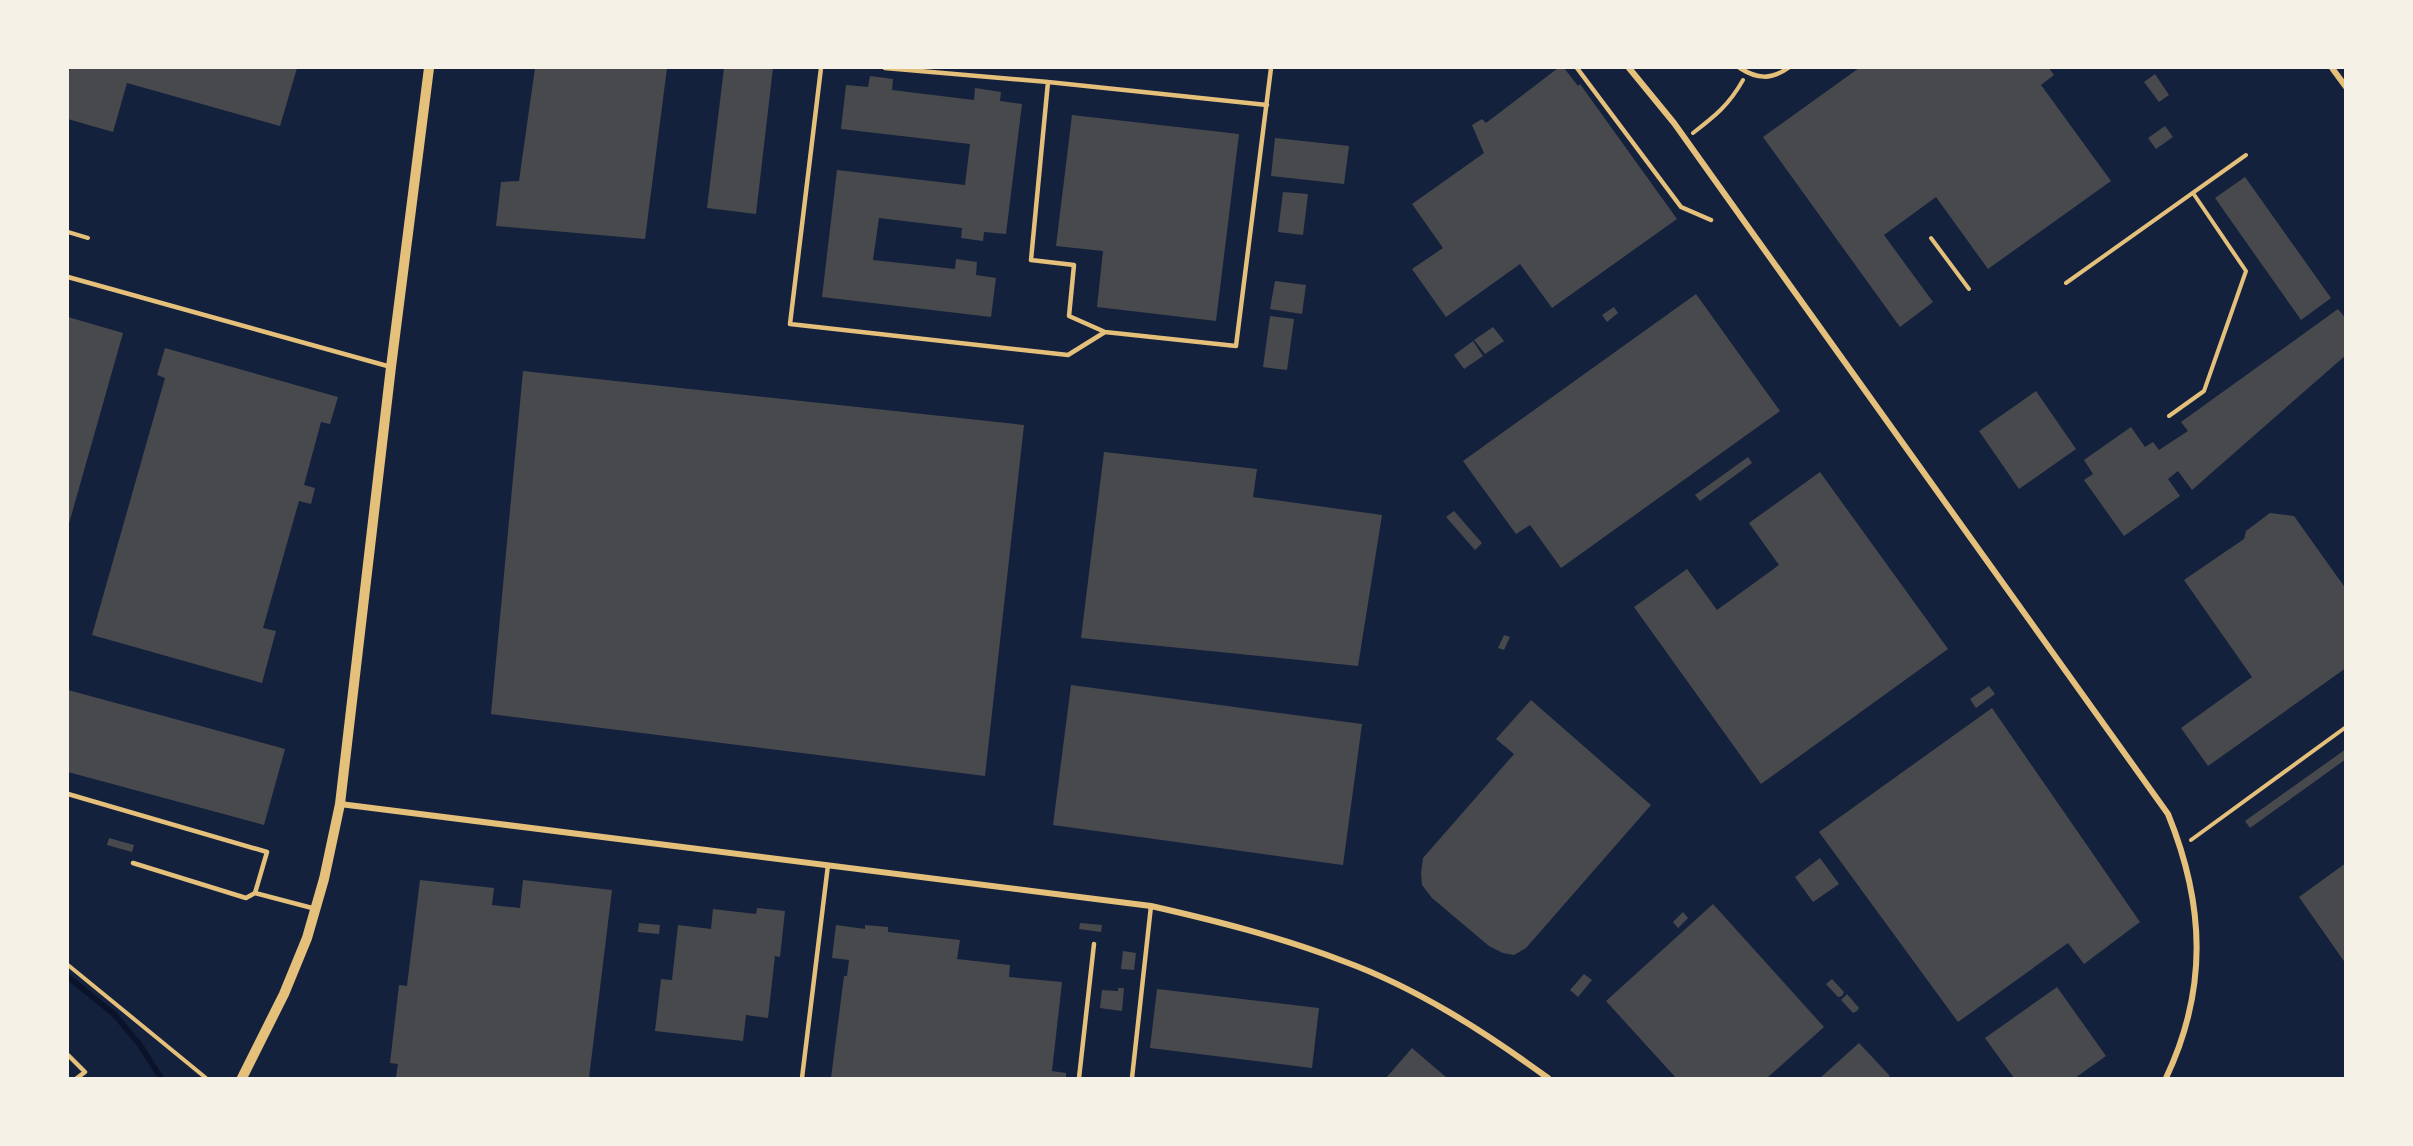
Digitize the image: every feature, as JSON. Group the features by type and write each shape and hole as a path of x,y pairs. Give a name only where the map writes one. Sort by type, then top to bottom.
{"street":[{"path":"242,1078 284,994 308,938 324,879 340,804 391,367 429,68"},
{"path":"1629,68 1685,139 2168,814 2181,847 2192,887 2197,929 2197,971 2190,1012 2178,1053 2166,1078"},
{"path":"2332,68 2343,77 2346,87"},
{"path":"340,804 1151,906 1243,927 1345,961 1424,999 1499,1043 1548,1078"}],"lane":[{"path":"821,68 789,324 1068,355 1105,332"},
{"path":"885,68 1267,105"},
{"path":"1048,82 1031,260 1074,265 1069,316 1105,332 1236,346 1271,68"},
{"path":"1577,68 1681,207 1711,220"},
{"path":"1740,68 1752,75 1776,76 1788,68"},
{"path":"68,277 391,367"},
{"path":"68,794 267,852 255,893"},
{"path":"133,863 246,898 255,893 316,909"},
{"path":"802,1078 828,865"},
{"path":"1132,1078 1151,906"},
{"path":"1079,1078 1094,944"},
{"path":"68,1055 85,1072 76,1078"}],"path":[{"path":"1685,139 1717,115 1731,100 1747,72"},
{"path":"2066,283 2246,155"},
{"path":"2169,416 2204,392 2246,271 2193,193"},
{"path":"68,232 88,238"},
{"path":"1931,238 1969,289"},
{"path":"2181,847 2346,728"},
{"path":"68,965 206,1078"}],"building":[{"path":"70,68 297,68 280,126 127,83 113,132 68,119"},
{"path":"535,68 667,68 645,239 496,226 501,182 519,181"},
{"path":"724,68 773,68 756,214 707,208"},
{"path":"1558,68 1564,68 1578,86 1580,84 1677,219 1552,308 1520,264 1446,317 1412,269 1443,248 1412,204 1484,153 1472,125 1482,119 1486,123"},
{"path":"1859,68 2049,68 2054,75 2041,85 2111,181 1988,269 1936,197 1884,235 1933,302 1900,327 1763,137"},
{"path":"2155,74 2169,95 2159,102 2144,82"},
{"path":"870,76 893,79 892,90 974,100 975,88 1001,92 1000,101 1022,104 1006,234 984,232 983,241 961,238 962,228 879,218 873,260 955,269 956,259 977,262 976,275 996,278 991,317 822,297 837,170 965,185 970,144 841,129 846,85 868,87"},
{"path":"1072,115 1239,134 1216,321 1097,307 1103,251 1056,246"},
{"path":"2165,126 2173,137 2156,149 2148,138"},
{"path":"1275,138 1349,146 1344,184 1271,176"},
{"path":"2245,177 2331,298 2301,320 2215,198"},
{"path":"1283,192 1308,194 1303,235 1278,232"},
{"path":"1275,281 1306,285 1302,314 1270,309"},
{"path":"1696,294 1780,411 1561,568 1530,525 1516,534 1463,461"},
{"path":"1614,307 1618,313 1607,322 1602,315"},
{"path":"2338,309 2346,319 2346,355 2192,490 2178,471 2168,479 2180,496 2124,536 2084,480 2093,474 2084,460 2131,427 2145,447 2153,442 2159,450 2188,431 2181,422"},
{"path":"1270,316 1294,319 1287,370 1263,367"},
{"path":"68,317 123,333 68,527"},
{"path":"1493,327 1504,341 1485,354 1474,340"},
{"path":"1473,341 1483,356 1464,369 1454,355"},
{"path":"165,348 338,397 330,424 321,422 304,485 315,488 311,504 299,501 263,628 276,631 262,683 92,635 165,378 157,375"},
{"path":"523,371 1024,425 985,776 491,714"},
{"path":"2036,391 2076,449 2019,489 1979,431"},
{"path":"1104,452 1257,469 1253,497 1382,515 1358,666 1081,638"},
{"path":"1748,457 1752,463 1700,501 1695,495"},
{"path":"1820,472 1948,649 1761,784 1634,607 1687,569 1717,610 1779,565 1749,523"},
{"path":"1454,511 1482,543 1475,550 1446,517"},
{"path":"2270,513 2294,516 2346,589 2346,668 2208,766 2181,728 2252,677 2184,580 2244,539 2246,531"},
{"path":"1504,635 1510,637 1504,650 1498,648"},
{"path":"1071,685 1362,724 1343,865 1053,825"},
{"path":"1989,686 1995,694 1976,708 1970,699"},
{"path":"68,690 285,749 264,825 68,772"},
{"path":"1531,700 1651,805 1526,948 1514,955 1503,953 1489,946 1432,898 1422,885 1421,873 1423,858 1514,754 1496,739"},
{"path":"1992,708 2140,922 2084,964 2068,943 1958,1022 1819,832"},
{"path":"2346,749 2346,759 2250,828 2245,821"},
{"path":"109,838 134,845 132,852 107,845"},
{"path":"1820,858 1839,884 1813,902 1795,877"},
{"path":"2346,863 2346,964 2299,897"},
{"path":"420,880 494,888 492,905 520,908 523,880 612,890 589,1078 396,1077 398,1064 390,1063 399,985 407,986"},
{"path":"1713,904 1824,1027 1767,1078 1676,1078 1606,1001"},
{"path":"757,908 785,911 780,957 775,956 768,1018 746,1015 743,1041 655,1031 661,979 672,980 678,925 711,929 713,909 756,914"},
{"path":"1683,912 1688,918 1678,928 1673,922"},
{"path":"639,923 660,925 659,934 638,932"},
{"path":"1080,923 1102,925 1101,932 1079,929"},
{"path":"836,925 865,929 865,925 888,927 888,932 960,940 957,959 1010,965 1009,977 1062,982 1052,1071 1066,1073 1066,1078 831,1078 844,976 847,976 849,960 832,958"},
{"path":"1123,951 1136,953 1134,970 1121,969"},
{"path":"1584,974 1592,980 1578,997 1570,990"},
{"path":"1832,979 1844,992 1842,996 1838,997 1826,984"},
{"path":"2057,987 2106,1056 2075,1078 2014,1078 1985,1038"},
{"path":"1118,988 1124,988 1122,1011 1100,1008 1102,990 1118,991"},
{"path":"1157,989 1319,1008 1312,1068 1150,1048"},
{"path":"1847,994 1859,1008 1853,1013 1841,1000"},
{"path":"1859,1043 1890,1076 1887,1078 1820,1078"},
{"path":"1412,1048 1447,1078 1386,1078"}],"waterway":[{"path":"68,977 114,1014 140,1045 161,1078"}]}
